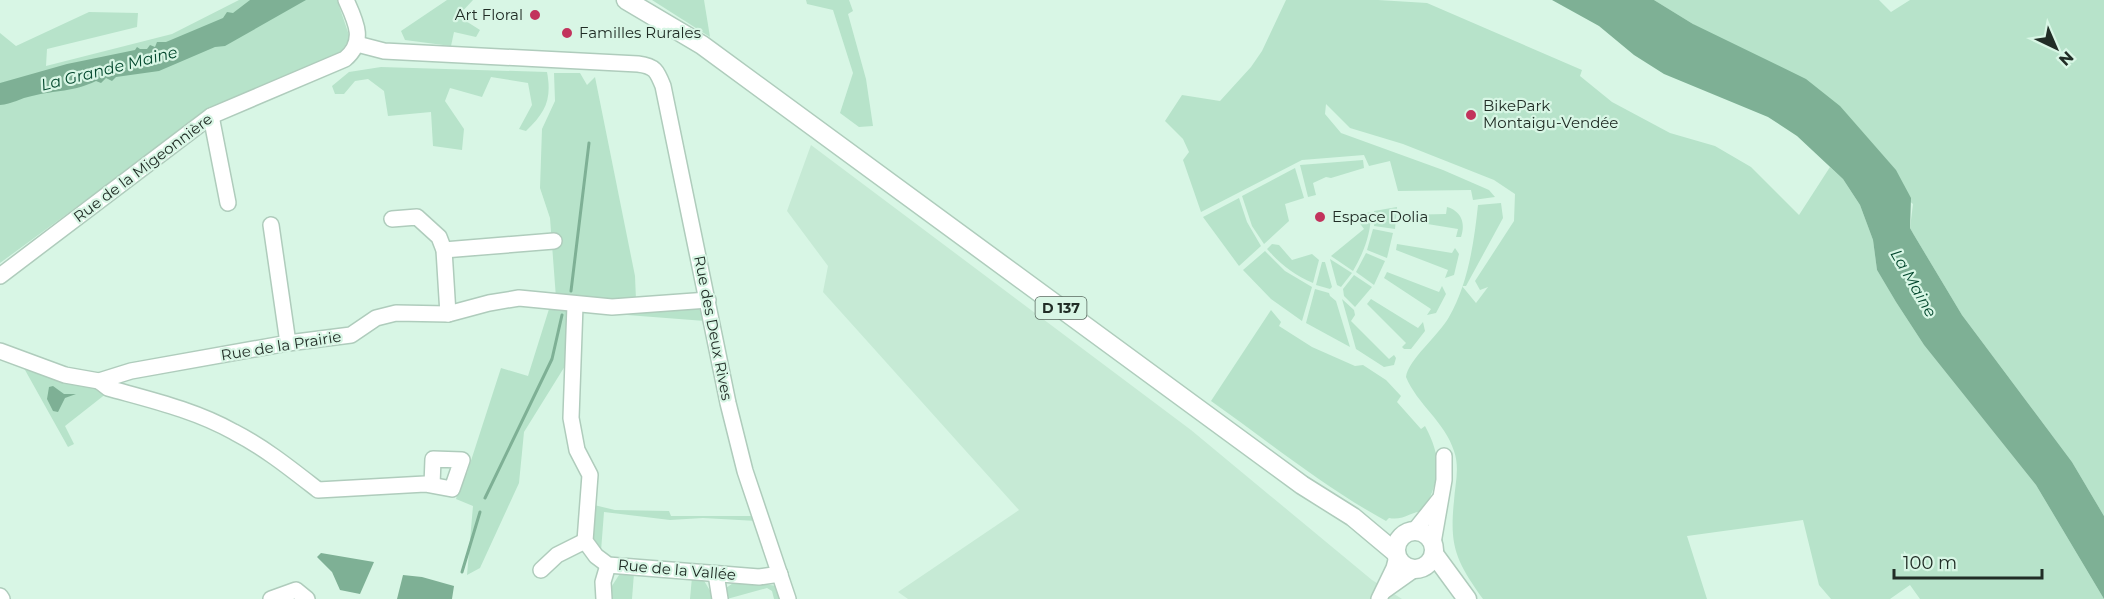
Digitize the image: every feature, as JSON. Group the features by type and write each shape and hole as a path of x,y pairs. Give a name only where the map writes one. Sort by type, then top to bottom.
{"main road":[{"name":"D 137","path":"626,0 702,45 1293,478 1353,517 1396,554"},
{"name":"D 137","path":"1353,517 1410,532"},
{"path":"1458,599 1437,579 1418,569 1404,566 1396,554 1398,542 1410,532 1426,534 1467,599"},
{"path":"1418,569 1429,563 1434,548"}],"street":[{"path":"346,0 357,23 357,44"},
{"name":"Rue des Deux Rives","path":"357,44 375,49 405,52 642,64 656,69 663,86 728,403 745,471 788,599"},
{"name":"Rue de la Migeonnière","path":"0,276 211,116 337,63 349,56 357,44"},
{"path":"211,116 228,203"},
{"path":"392,219 417,217 439,237 444,250 448,314"},
{"path":"272,225 288,343"},
{"path":"444,250 554,241"},
{"name":"Rue de la Prairie","path":"99,381 131,371 288,343 351,335 375,318 396,313 448,314 519,298 612,307 708,300"},
{"path":"541,570 557,555 585,540 590,475 577,450 571,418 575,305"},
{"path":"0,351 65,375 99,381 108,388 177,407 232,430 281,461 318,490 432,485"},
{"path":"1434,548 1439,500 1444,480 1444,456"},
{"path":"1410,532 1439,500"},
{"name":"Rue de la Vallée","path":"585,540 596,556 608,565 759,577 780,574"},
{"path":"1382,595 1396,554"},
{"path":"603,599 603,582 608,565"},
{"path":"1382,595 1418,569"},
{"path":"716,574 720,599"},
{"path":"271,599 296,590 307,599"}],"shaded area":[{"path":"239,0 337,0 350,38 337,58 202,115 0,263 0,33 16,46 89,12 138,13 137,27 47,49 46,66 172,34"},
{"path":"447,0 473,0 458,16 480,30 476,37 454,32 451,46 405,40 401,31"},
{"path":"652,0 704,0 710,37"},
{"path":"806,0 849,0 853,11 848,14 866,79 873,126 859,127 840,113 853,73 833,10 807,4"},
{"path":"1286,0 1378,0 1427,3 1582,70 1580,76 1612,102 1670,133 1715,146 1751,167 1799,215 1830,167 1843,179 1860,205 1873,240 1877,270 1896,302 1924,345 2036,485 2104,599 1920,599 1910,585 1890,599 1831,599 1819,585 1803,520 1687,536 1707,599 1483,599 1461,564 1454,543 1453,517 1457,470 1454,451 1444,431 1417,396 1406,377 1412,363 1449,317 1462,287 1476,303 1488,287 1480,290 1475,281 1514,221 1515,194 1494,180 1403,144 1350,128 1326,104 1325,114 1341,133 1443,170 1489,190 1495,197 1473,200 1471,190 1398,191 1390,161 1369,166 1364,155 1302,160 1201,212 1183,160 1189,152 1183,139 1165,121 1182,95 1220,101 1251,67 1262,51"},
{"path":"1654,0 1879,0 1891,12 1910,0 2104,0 2104,516 2072,462 1962,315 1910,228 1913,204 1693,24"},
{"path":"381,67 547,72 548,98 543,111 526,131 519,129 532,105 528,83 491,77 482,97 450,88 445,101 464,129 462,150 433,146 431,112 388,116 384,91 368,79 355,81 344,94 335,94 332,86 349,72"},
{"path":"554,73 580,73 587,85 595,77 635,276 636,300 556,298 550,218 540,188 542,129 555,101"},
{"path":"811,145 1191,430 1372,580 1402,599 908,599 898,592 1019,510 823,292 828,266 787,211"},
{"path":"1363,160 1364,168 1331,178 1326,177 1313,183 1316,195 1308,197 1300,165"},
{"path":"1295,168 1304,198 1285,204 1289,221 1264,244 1252,226 1242,196"},
{"path":"1239,198 1247,222 1261,246 1239,266 1203,217"},
{"path":"1501,203 1503,218 1466,286 1463,286 1472,248 1478,205"},
{"path":"1397,207 1395,229 1374,226 1374,211"},
{"path":"1447,207 1456,211 1461,218 1463,227 1461,237 1456,237 1458,229 1403,220 1403,215 1446,214"},
{"path":"1371,212 1366,243 1353,271 1331,256 1364,229 1356,218 1357,215"},
{"path":"1373,229 1393,233 1387,258 1367,250"},
{"path":"1272,244 1279,245 1292,260 1312,254 1319,260 1313,283 1294,273 1277,260 1267,249"},
{"path":"1397,244 1452,253 1455,248 1459,254 1454,275 1445,278 1448,270 1396,250"},
{"path":"1265,251 1285,271 1312,287 1302,321 1271,299 1243,270"},
{"path":"1366,253 1385,261 1374,285 1356,272"},
{"path":"1330,259 1352,273 1341,287 1337,285"},
{"path":"1322,262 1325,262 1332,287 1330,289 1316,285"},
{"path":"1387,272 1439,292 1442,286 1446,294 1436,313 1427,315 1431,309 1384,278"},
{"path":"1354,275 1372,287 1355,307 1344,296 1343,289"},
{"path":"1315,289 1329,293 1336,301 1350,347 1306,323"},
{"path":"1342,299 1354,310 1355,315 1351,321 1389,359 1394,355 1396,358 1394,365 1384,367 1356,349"},
{"path":"1371,299 1418,328 1423,322 1425,331 1411,349 1402,347 1406,343 1367,304"},
{"path":"696,308 701,310 705,321 614,314"},
{"path":"549,309 568,310 565,366 524,432 519,483 480,568 467,575 473,506 456,499 464,471 467,473 501,368 528,376"},
{"path":"1271,310 1281,322 1279,326 1312,347 1355,366 1363,365 1386,380 1401,396 1397,402 1421,429 1425,426 1435,449 1437,468 1433,488 1424,511 1394,519 1389,518 1386,521 1319,479 1211,401"},
{"path":"20,361 107,393 65,426 74,444 68,447"},
{"path":"594,505 615,510 669,511 671,516 755,516 757,521 703,518 670,520 604,512 601,551 592,535"},
{"path":"634,573 632,599 610,599 610,589 619,575"},
{"path":"692,577 703,579 715,599 690,599"},
{"path":"736,581 778,586 782,599 774,599 772,591 767,588 727,599 726,588"}],"water":[{"name":"La Grande Maine","path":"250,0 306,0 225,46 215,47 159,71 116,77 112,81 106,78 101,83 96,81 80,87 0,105 0,83 67,64 135,50 137,47 147,49 150,45 155,47 157,42 166,42 223,18 227,12 233,13"},
{"name":"La Maine","path":"1552,0 1654,0 1693,24 1806,79 1840,106 1896,170 1911,198 1910,228 1962,315 2072,462 2104,516 2104,599 2036,485 1924,345 1896,302 1877,270 1873,240 1860,205 1843,179 1797,136 1768,117 1664,74 1634,55 1599,26"},
{"path":"53,386 64,394 76,394 65,398 58,412 53,411 47,399 49,387"},
{"path":"321,553 374,562 360,594 340,590 332,572 317,557"},
{"path":"403,575 422,577 454,586 452,599 397,599"}],"waterway":[{"path":"571,291 589,143"},
{"path":"485,498 552,359 562,315"},
{"path":"462,572 480,512"}],"place":[{"name":"Art Floral","path":"535,15"},
{"name":"Familles Rurales","path":"567,33"},
{"name":"BikePark Montaigu-Vendée","path":"1471,115"},
{"name":"Espace Dolia","path":"1320,217"}]}
